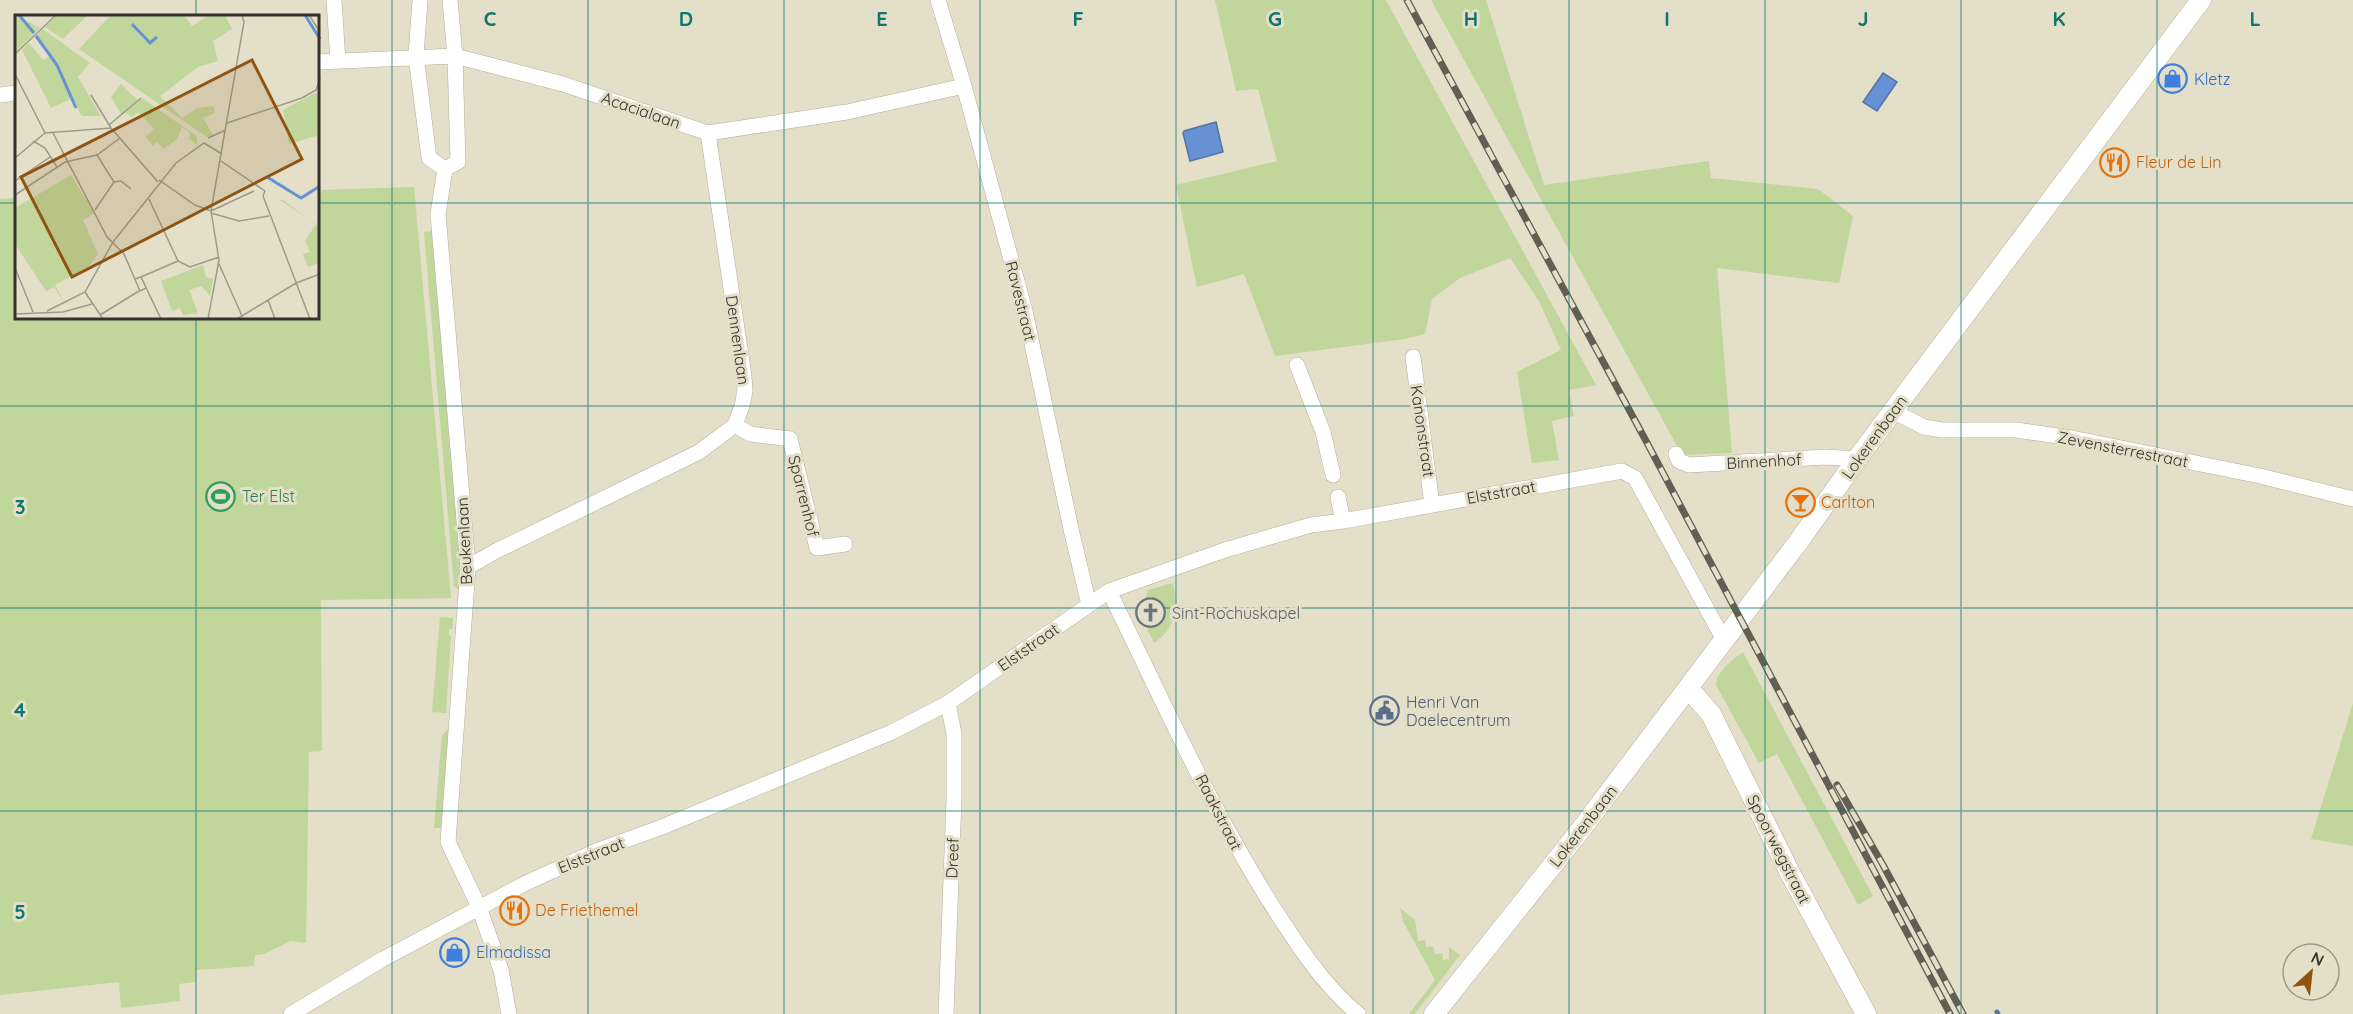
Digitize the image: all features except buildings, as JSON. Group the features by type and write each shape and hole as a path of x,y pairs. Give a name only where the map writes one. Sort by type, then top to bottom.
{"street":[{"path":"334,0 338,61"},
{"path":"420,0 416,56 429,158 445,169"},
{"name":"Beukenlaan","path":"450,0 455,56 458,162 445,169 438,214 468,567 448,842 479,907 501,970 509,1014"},
{"name":"Ravestraat","path":"938,0 964,86 1025,311 1089,605"},
{"name":"Lokerenbaan","path":"1434,1014 1579,832 1688,688 2201,0"},
{"name":"Acacialaan","path":"320,62 455,56 563,84 708,133 847,112 964,86"},
{"path":"0,95 15,93"},
{"name":"Dennenlaan","path":"708,133 744,376 745,391 735,425"},
{"name":"Kanonstraat","path":"1413,357 1432,505"},
{"path":"1298,364 1323,432 1333,475"},
{"name":"Zevensterrestraat","path":"1893,411 1924,427 1942,430 2016,430 2072,438 2260,476 2353,499"},
{"path":"468,567 496,551 699,453 735,425"},
{"name":"Sparrenhof","path":"735,425 750,434 790,440 817,549 844,544"},
{"name":"Binnenhof","path":"1676,454 1679,461 1689,465 1825,458 1857,459"},
{"name":"Elststraat","path":"291,1014 383,959 479,907 596,851 662,828 892,732 948,703 1109,591 1225,550 1311,525 1622,471 1635,478 1724,640"},
{"path":"1338,496 1343,521"},
{"name":"Raakstraat","path":"1109,591 1236,848 1294,940 1344,1002 1358,1014"},
{"name":"Spoorwegstraat","path":"1688,688 1711,714 1790,873 1866,1014"},
{"name":"Dreef","path":"946,1014 954,799 954,734 948,703"}],"green space":[{"path":"1215,0 1386,0 1596,385 1569,390 1574,416 1552,421 1559,460 1532,463 1517,372 1561,350 1539,301 1510,258 1460,278 1432,299 1425,334 1405,339 1275,356 1244,274 1197,287 1176,185 1277,161 1258,89 1236,91"},
{"path":"1431,0 1486,0 1544,185 1709,161 1711,178 1818,189 1853,216 1839,283 1717,268 1732,453 1682,455"},
{"name":"Ter Elst","path":"414,187 451,598 321,600 322,751 309,752 306,943 291,941 264,954 255,955 254,966 196,970 196,982 179,984 180,1001 121,1008 119,982 0,995 0,199 15,198 15,320 320,320 320,190"},
{"path":"433,231 461,572 459,590 454,586 424,232"},
{"path":"1173,583 1174,616 1167,631 1154,643 1142,618 1156,617 1156,610 1145,609 1142,605 1148,590"},
{"path":"440,617 453,618 452,629 449,629 451,636 446,713 432,712"},
{"path":"1743,652 1873,896 1858,905 1777,754 1759,763 1716,685 1722,671"},
{"path":"2353,703 2353,846 2311,839"},
{"path":"449,728 441,828 434,828 442,735"},
{"path":"1400,908 1415,920 1418,941 1425,940 1426,947 1433,946 1435,954 1442,953 1443,960 1449,959 1449,947 1460,955 1415,1014 1409,1014 1435,980 1403,921"}],"water":[{"path":"1883,73 1897,82 1877,111 1863,102"},
{"path":"1216,122 1223,152 1190,161 1184,131"}],"railway":[{"path":"1407,0 1645,439 1950,1014"},
{"path":"1837,785 1963,1014"}],"place":[{"name":"Kletz","path":"2173,79"},
{"name":"Fleur de Lin","path":"2115,162"},
{"name":"Ter Elst","path":"221,496"},
{"name":"Carlton","path":"1800,502"},
{"name":"Sint-Rochuskapel","path":"1151,613"},
{"name":"Henri Van Daelecentrum","path":"1385,711"},
{"name":"De Friethemel","path":"514,910"},
{"name":"Elmadissa","path":"455,952"}]}
